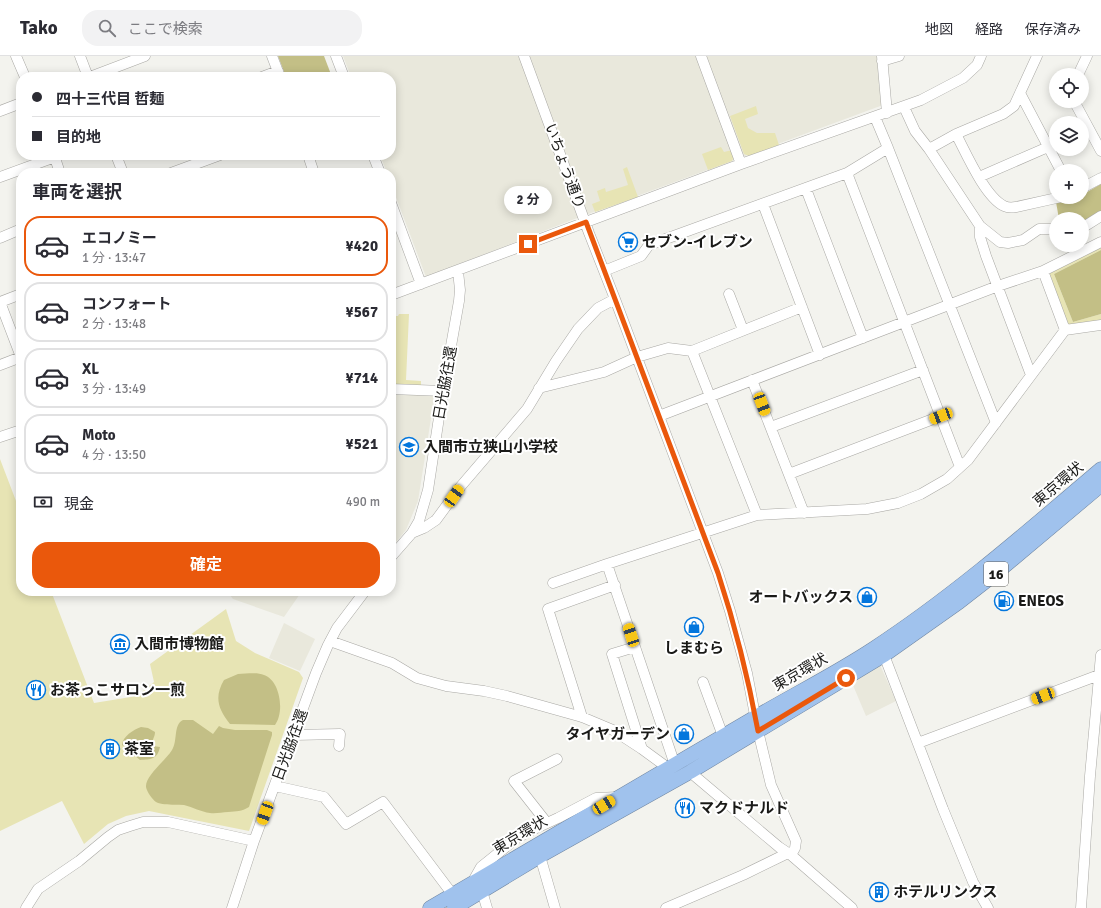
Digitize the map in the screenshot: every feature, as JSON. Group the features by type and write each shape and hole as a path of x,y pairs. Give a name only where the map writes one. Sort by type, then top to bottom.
{"highway":[{"name":"東京環状","path":"430,908 453,901 477,887 618,797 871,650 921,616 1005,552 1101,469"},
{"name":"東京環状","path":"477,887 540,856 690,772 884,655 960,602 996,574 1101,485"}],"street":[{"path":"16,56 23,72"},
{"path":"80,56 87,72"},
{"path":"102,72 145,56"},
{"path":"272,56 278,72"},
{"path":"336,56 342,72"},
{"name":"いちょう通り","path":"524,56 703,532 730,611 747,673 758,731 771,785 796,841 795,848 790,854"},
{"path":"702,56 741,164"},
{"path":"887,113 882,59 899,56"},
{"path":"396,293 741,164 904,107 921,100 963,78 977,65 981,56"},
{"path":"929,149 956,134 1003,114 1014,106 1037,56"},
{"path":"1081,68 1087,56"},
{"path":"1020,94 1057,164"},
{"path":"0,111 16,105"},
{"path":"904,107 915,131 929,149 980,226 1000,242 1008,243 1023,240 1040,229 1049,229"},
{"path":"1078,108 1101,151"},
{"path":"875,117 996,423"},
{"path":"956,134 979,177 997,202 1009,208 1049,200"},
{"path":"979,177 1048,147"},
{"path":"604,271 641,256 649,245 847,173 888,148"},
{"path":"23,168 44,160"},
{"path":"185,168 206,160"},
{"path":"0,177 16,171"},
{"path":"847,173 960,467"},
{"path":"1089,184 1101,178"},
{"path":"806,189 863,338"},
{"path":"763,204 820,355"},
{"path":"1089,224 1101,216"},
{"path":"396,222 421,284"},
{"path":"980,226 980,237 1031,375"},
{"path":"0,238 16,231"},
{"path":"659,416 998,286 1043,271 1101,242"},
{"name":"日光脇往還","path":"396,551 412,533 420,516 428,490 443,391 459,301 460,290 458,271"},
{"path":"1043,271 1065,330"},
{"path":"729,294 743,330"},
{"path":"16,296 0,302 16,344"},
{"path":"412,533 424,528 436,520 461,486 527,409 556,361 578,329 598,308 615,300"},
{"path":"539,388 604,372 637,357 668,348 692,351 802,307"},
{"path":"553,583 757,515 867,509 898,503 921,494 947,479 968,460 1065,330 1101,326"},
{"path":"692,351 757,515"},
{"path":"0,365 16,359"},
{"path":"771,427 923,370"},
{"path":"752,380 804,513"},
{"path":"396,389 443,391"},
{"path":"789,474 941,416"},
{"path":"0,437 16,432"},
{"path":"607,564 635,647 672,766"},
{"path":"582,717 548,609 614,585"},
{"name":"日光脇往還","path":"232,908 254,841 316,673 337,628 361,596"},
{"path":"330,641 392,663 417,678 446,686 484,691 507,696 582,717 613,730 672,766"},
{"path":"635,647 612,654 642,749"},
{"path":"884,655 973,882 988,908"},
{"path":"1081,908 1090,776 1101,660"},
{"path":"918,743 1099,675"},
{"path":"704,682 723,736"},
{"path":"294,735 340,734 339,746"},
{"path":"547,823 514,781 557,759"},
{"path":"690,772 790,854 852,908"},
{"path":"275,786 324,797 346,824 383,802 453,901"},
{"path":"487,908 477,887 481,867 517,838 596,798 618,797"},
{"path":"26,908 38,889 79,861 108,837 118,830 143,822 168,822 254,841"},
{"path":"666,908 790,854"},
{"path":"540,856 555,908"}],"shaded area":[{"path":"278,56 324,56 330,72 284,72"},
{"path":"343,56 878,56 883,105 572,220 426,277 396,197 396,168 385,168 382,160 396,160 396,72 349,72"},
{"path":"756,106 758,114 745,119 748,128 757,133 775,133 779,145 749,156 744,154 730,116"},
{"path":"721,147 724,152 732,150 734,156 732,161 708,170 702,154"},
{"path":"627,167 638,197 595,212 592,204 600,201 597,191 605,188 606,192 628,185 623,169"},
{"path":"1101,184 1101,212 1089,220 1089,212 1058,212 1056,204 1089,204 1089,191"},
{"path":"1101,246 1101,250 1054,274 1073,322 1101,314 1101,323 1068,325 1050,273"},
{"path":"1101,250 1101,314 1073,322 1054,274"},
{"path":"399,314 409,314 406,380 421,381 421,385 396,384 396,316"},
{"name":"入間市立狭山小学校","path":"396,391 435,393 418,501 406,530 396,542"},
{"path":"0,459 16,501 16,596 53,596 94,703 137,696 154,682 150,664 226,609 236,641 255,653 299,672 303,678 249,831 149,811 126,816 108,824 84,844 62,801 0,831"},
{"path":"231,596 299,596 284,617 233,599"},
{"path":"284,623 315,639 300,671 269,658"},
{"path":"880,665 896,701 866,716 852,683"},
{"path":"238,674 261,674 269,678 274,683 280,705 280,712 275,725 230,724 220,708 218,697 224,680"},
{"path":"183,720 193,720 213,734 219,726 235,730 267,730 272,732 249,807 239,811 212,813 203,812 184,805 159,803 151,797 146,787 149,778 172,750 178,726"},
{"path":"141,727 148,728 155,732 152,742 153,746 160,747 159,751 153,758 140,760 122,745 126,736"}],"place":[{"name":"セブン-イレブン","path":"628,242"},
{"name":"入間市立狭山小学校","path":"409,447"},
{"name":"オートバックス","path":"867,597"},
{"name":"ENEOS","path":"1004,601"},
{"name":"しまむら","path":"694,627"},
{"name":"入間市博物館","path":"120,644"},
{"name":"お茶っこサロン一煎","path":"36,690"},
{"name":"タイヤガーデン","path":"684,734"},
{"name":"茶室","path":"110,749"},
{"name":"マクドナルド","path":"685,808"},
{"name":"ホテルリンクス","path":"879,892"}],"route":[{"path":"528,244 586,222 718,573 747,673 758,731 846,678"}]}
